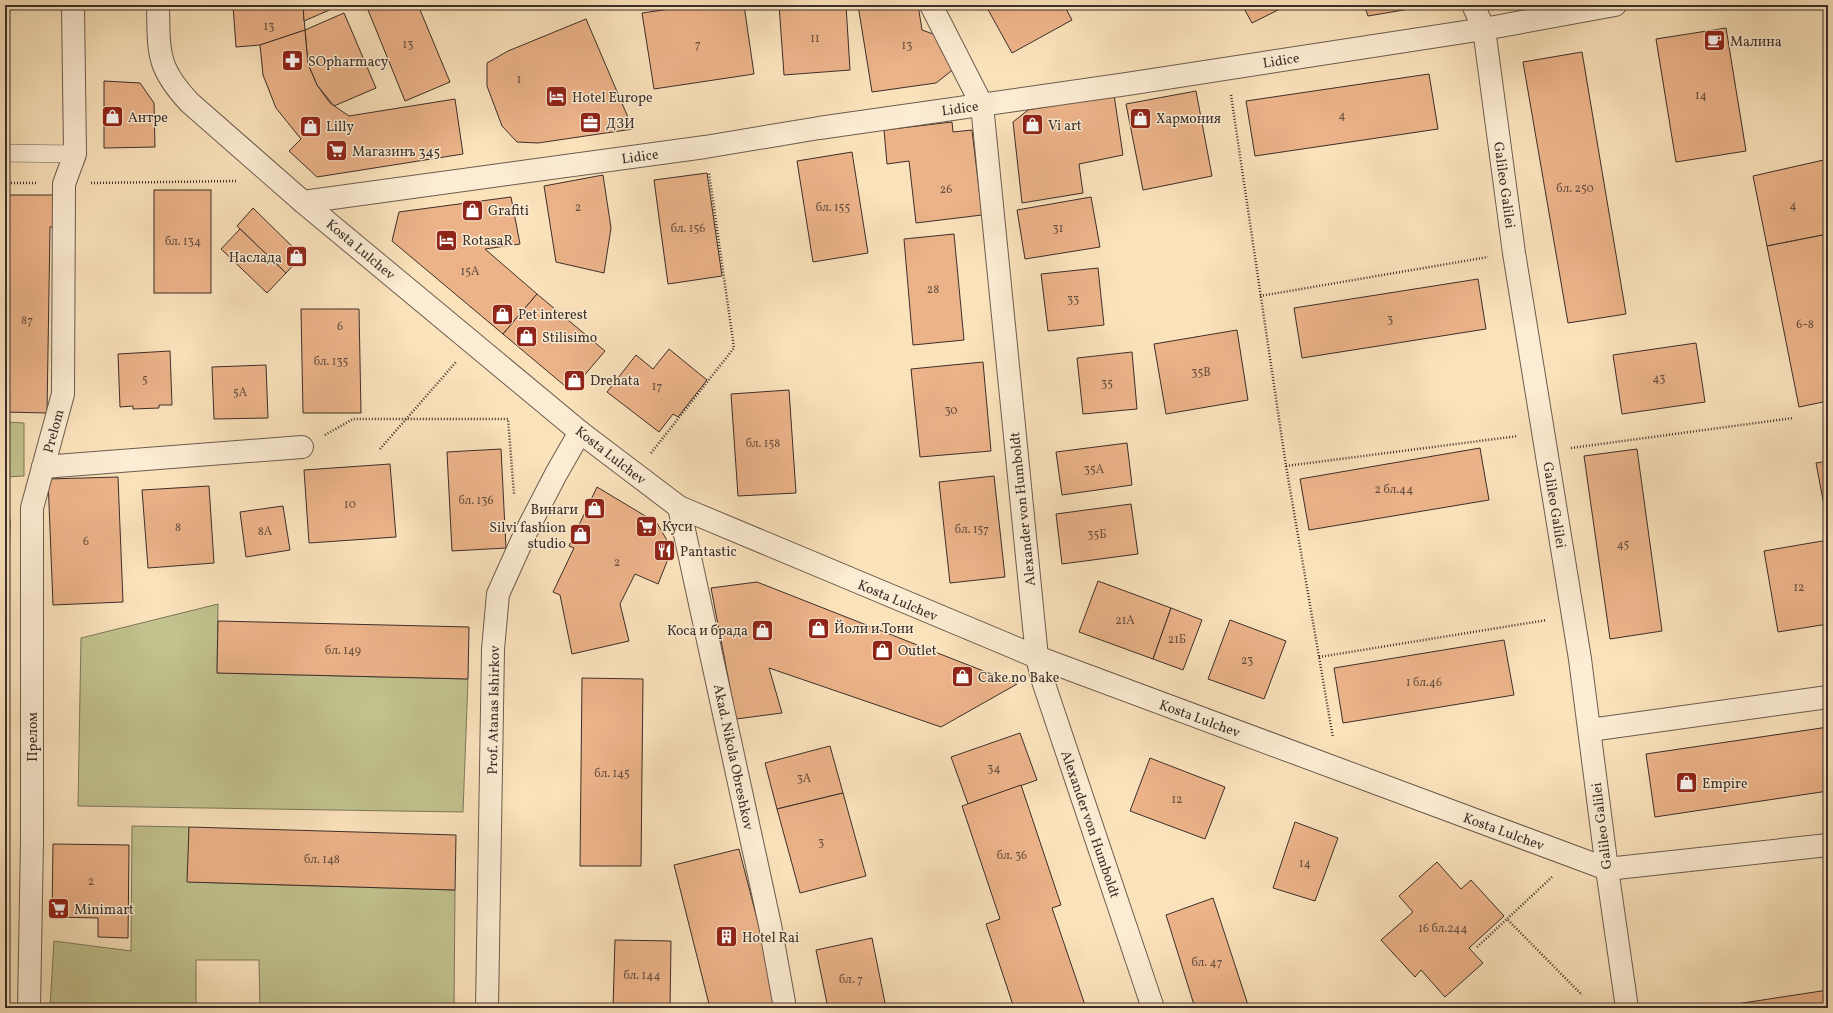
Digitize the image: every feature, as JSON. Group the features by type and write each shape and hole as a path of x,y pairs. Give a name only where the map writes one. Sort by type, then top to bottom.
{"street":[{"path":"73,5 75,154"},
{"name":"Kosta Lulchev","path":"158,5 159,53 166,74 190,104 303,202 580,432 679,507 1037,657 1607,869 1828,845"},
{"name":"Alexander von Humboldt","path":"931,5 982,105 1037,657 1045,688 1153,1008"},
{"name":"Galileo Galilei","path":"1473,5 1484,28 1506,195 1590,730 1607,869 1627,1008"},
{"name":"Lidice","path":"303,202 705,147 819,128 1227,69 1484,28 1615,5"},
{"name":"Prelom","path":"75,154 64,184 63,394 43,467 302,447"},
{"name":"Prof. Atanas Ishirkov","path":"487,1008 493,649 498,594 556,474 580,432"},
{"name":"Прелом","path":"29,1008 32,841 32,508 43,467"},
{"name":"Akad. Nikola Obreshkov","path":"679,507 762,886 785,1008"},
{"path":"1590,730 1828,697"}],"lane":[{"path":"5,153 75,154"}],"path":[{"path":"1227,69 1286,466 1333,740"},
{"path":"650,453 734,348 705,147"},
{"path":"5,183 64,184 246,181"},
{"path":"1260,296 1494,257"},
{"path":"380,449 408,419 461,356"},
{"path":"1546,451 1793,418"},
{"path":"302,447 353,419 508,419 515,497"},
{"path":"1286,466 1506,437"},
{"path":"1319,657 1539,621"},
{"path":"1477,947 1556,874"},
{"path":"1507,919 1582,995"}],"green space":[{"path":"5,422 24,423 24,476 5,477"},
{"path":"218,604 217,673 468,679 463,812 78,806 81,638"},
{"path":"132,826 189,827 188,882 455,890 454,1008 260,1008 259,960 196,960 196,1008 50,1008 54,941 131,951"}],"building":[{"path":"233,5 303,5 305,30 260,45 236,47"},
{"path":"303,5 341,5 304,21"},
{"path":"366,5 418,5 450,82 405,101"},
{"path":"699,5 744,5 754,74 654,89 642,13"},
{"path":"779,5 846,5 850,70 784,75"},
{"path":"858,5 918,5 922,30 944,38 955,68 936,83 872,92"},
{"path":"1064,5 1072,20 1012,53 986,6"},
{"path":"1242,5 1288,5 1252,23"},
{"path":"1364,5 1433,5 1368,16"},
{"path":"344,13 376,88 334,106 317,85 308,64 305,30"},
{"path":"586,19 633,129 538,143 517,142 502,126 487,86 487,63 508,51"},
{"path":"1726,28 1746,151 1676,162 1656,39"},
{"path":"305,30 308,64 317,85 330,103 349,116 455,99 463,154 317,177 289,151 301,139 276,108 263,75 260,45"},
{"path":"1582,52 1626,314 1568,323 1523,62"},
{"path":"1429,74 1438,129 1255,156 1246,101"},
{"path":"104,81 140,83 154,103 155,147 104,148"},
{"path":"1196,91 1212,176 1143,190 1126,104"},
{"path":"1114,95 1123,155 1079,164 1083,193 1022,203 1013,122 1028,110"},
{"path":"952,122 953,132 972,130 982,215 916,223 909,161 887,164 884,130"},
{"path":"852,152 868,253 813,262 797,161"},
{"path":"1828,159 1828,234 1767,246 1753,176"},
{"path":"707,173 722,276 668,284 654,180"},
{"path":"603,175 611,228 604,273 556,262 544,186"},
{"path":"154,190 211,190 211,293 154,293"},
{"path":"5,195 55,195 55,227 50,227 47,413 5,412"},
{"path":"511,197 520,244 485,249 537,294 503,334 392,241 399,212"},
{"path":"1091,197 1100,247 1025,259 1017,210"},
{"path":"253,208 302,256 286,273 237,226"},
{"path":"240,229 286,273 267,293 221,249"},
{"path":"954,234 964,340 913,345 904,239"},
{"path":"1828,234 1828,401 1799,407 1767,246"},
{"path":"1098,268 1104,325 1048,331 1041,274"},
{"path":"1478,279 1486,329 1302,358 1294,308"},
{"path":"537,294 605,351 571,391 503,334"},
{"path":"301,309 359,309 361,413 303,413"},
{"path":"1237,330 1248,400 1166,414 1154,344"},
{"path":"1696,343 1705,402 1622,414 1613,355"},
{"path":"669,349 707,380 678,417 673,414 659,432 607,392 636,355 653,369"},
{"path":"170,351 172,405 159,405 159,408 133,409 133,406 120,407 118,354"},
{"path":"1132,352 1137,409 1083,414 1077,358"},
{"path":"983,362 991,451 920,457 911,369"},
{"path":"266,365 268,418 214,419 212,367"},
{"path":"789,390 796,493 738,496 731,394"},
{"path":"1127,443 1132,485 1062,495 1056,452"},
{"path":"1480,448 1489,500 1309,530 1300,479"},
{"path":"501,449 506,548 452,551 447,452"},
{"path":"1637,449 1662,631 1610,639 1584,456"},
{"path":"1828,461 1828,526 1816,463"},
{"path":"390,464 396,537 309,543 304,470"},
{"path":"994,476 1005,577 950,583 939,482"},
{"path":"118,477 123,602 53,605 48,479"},
{"path":"209,486 214,563 148,568 142,490"},
{"path":"597,487 657,523 672,549 658,584 635,574 620,604 629,641 572,654 560,595 553,592 574,548 569,546"},
{"path":"1131,504 1138,554 1062,564 1056,514"},
{"path":"283,506 290,550 246,557 240,512"},
{"path":"5,519 10,519 5,833"},
{"path":"1828,540 1828,624 1778,632 1764,551"},
{"path":"1098,581 1171,608 1153,659 1079,632"},
{"path":"757,582 1017,684 941,727 769,668 782,713 736,719 711,588"},
{"path":"1171,608 1202,620 1183,670 1153,659"},
{"path":"1230,620 1286,641 1264,699 1208,679"},
{"path":"218,621 469,627 468,679 217,673"},
{"path":"1504,640 1514,695 1343,723 1334,668"},
{"path":"582,678 643,679 641,866 580,866"},
{"path":"1828,727 1828,791 1655,817 1646,754"},
{"path":"1020,733 1037,780 968,804 951,757"},
{"path":"830,746 843,793 777,809 765,763"},
{"path":"1150,758 1225,787 1205,839 1130,811"},
{"path":"1021,785 1061,905 1052,908 1086,1008 1014,1008 986,924 1000,919 962,806"},
{"path":"843,793 866,876 800,893 777,809"},
{"path":"1295,822 1338,838 1315,901 1273,888"},
{"path":"189,827 456,835 455,890 187,882"},
{"path":"53,844 129,845 128,938 98,937 98,918 52,917"},
{"name":"Hotel Rai","path":"739,849 780,1008 710,1008 674,865"},
{"path":"1437,862 1461,889 1471,880 1504,916 1469,948 1483,963 1445,997 1421,970 1415,977 1381,940 1413,912 1399,896"},
{"path":"1213,898 1249,1008 1195,1008 1166,915"},
{"path":"872,938 886,1008 828,1008 816,950"},
{"path":"615,940 671,941 670,1008 613,1008"},
{"path":"1828,990 1828,1008 1710,1008"}],"place":[{"name":"Малина","path":"1715,41"},
{"name":"SOpharmacy","path":"293,61"},
{"name":"Hotel Europe","path":"556,97"},
{"name":"Антре","path":"112,117"},
{"name":"Хармония","path":"1140,118"},
{"name":"ДЗИ","path":"590,123"},
{"name":"Vi art","path":"1033,125"},
{"name":"Lilly","path":"311,126"},
{"name":"Магазинъ 345","path":"337,151"},
{"name":"Grafiti","path":"472,210"},
{"name":"RotasaR","path":"447,240"},
{"name":"Наслада","path":"297,257"},
{"name":"Pet interest","path":"502,314"},
{"name":"Stilisimo","path":"526,337"},
{"name":"Drehata","path":"574,380"},
{"name":"Винаги","path":"594,509"},
{"name":"Куси","path":"647,526"},
{"name":"Silvi fashion studio","path":"581,535"},
{"name":"Pantastic","path":"664,551"},
{"name":"Йоли и Тони","path":"819,628"},
{"name":"Коса и брада","path":"763,630"},
{"name":"Outlet","path":"882,650"},
{"name":"Cake no Bake","path":"963,677"},
{"name":"Empire","path":"1686,783"},
{"name":"Minimart","path":"59,909"},
{"name":"Hotel Rai","path":"727,937"}]}
